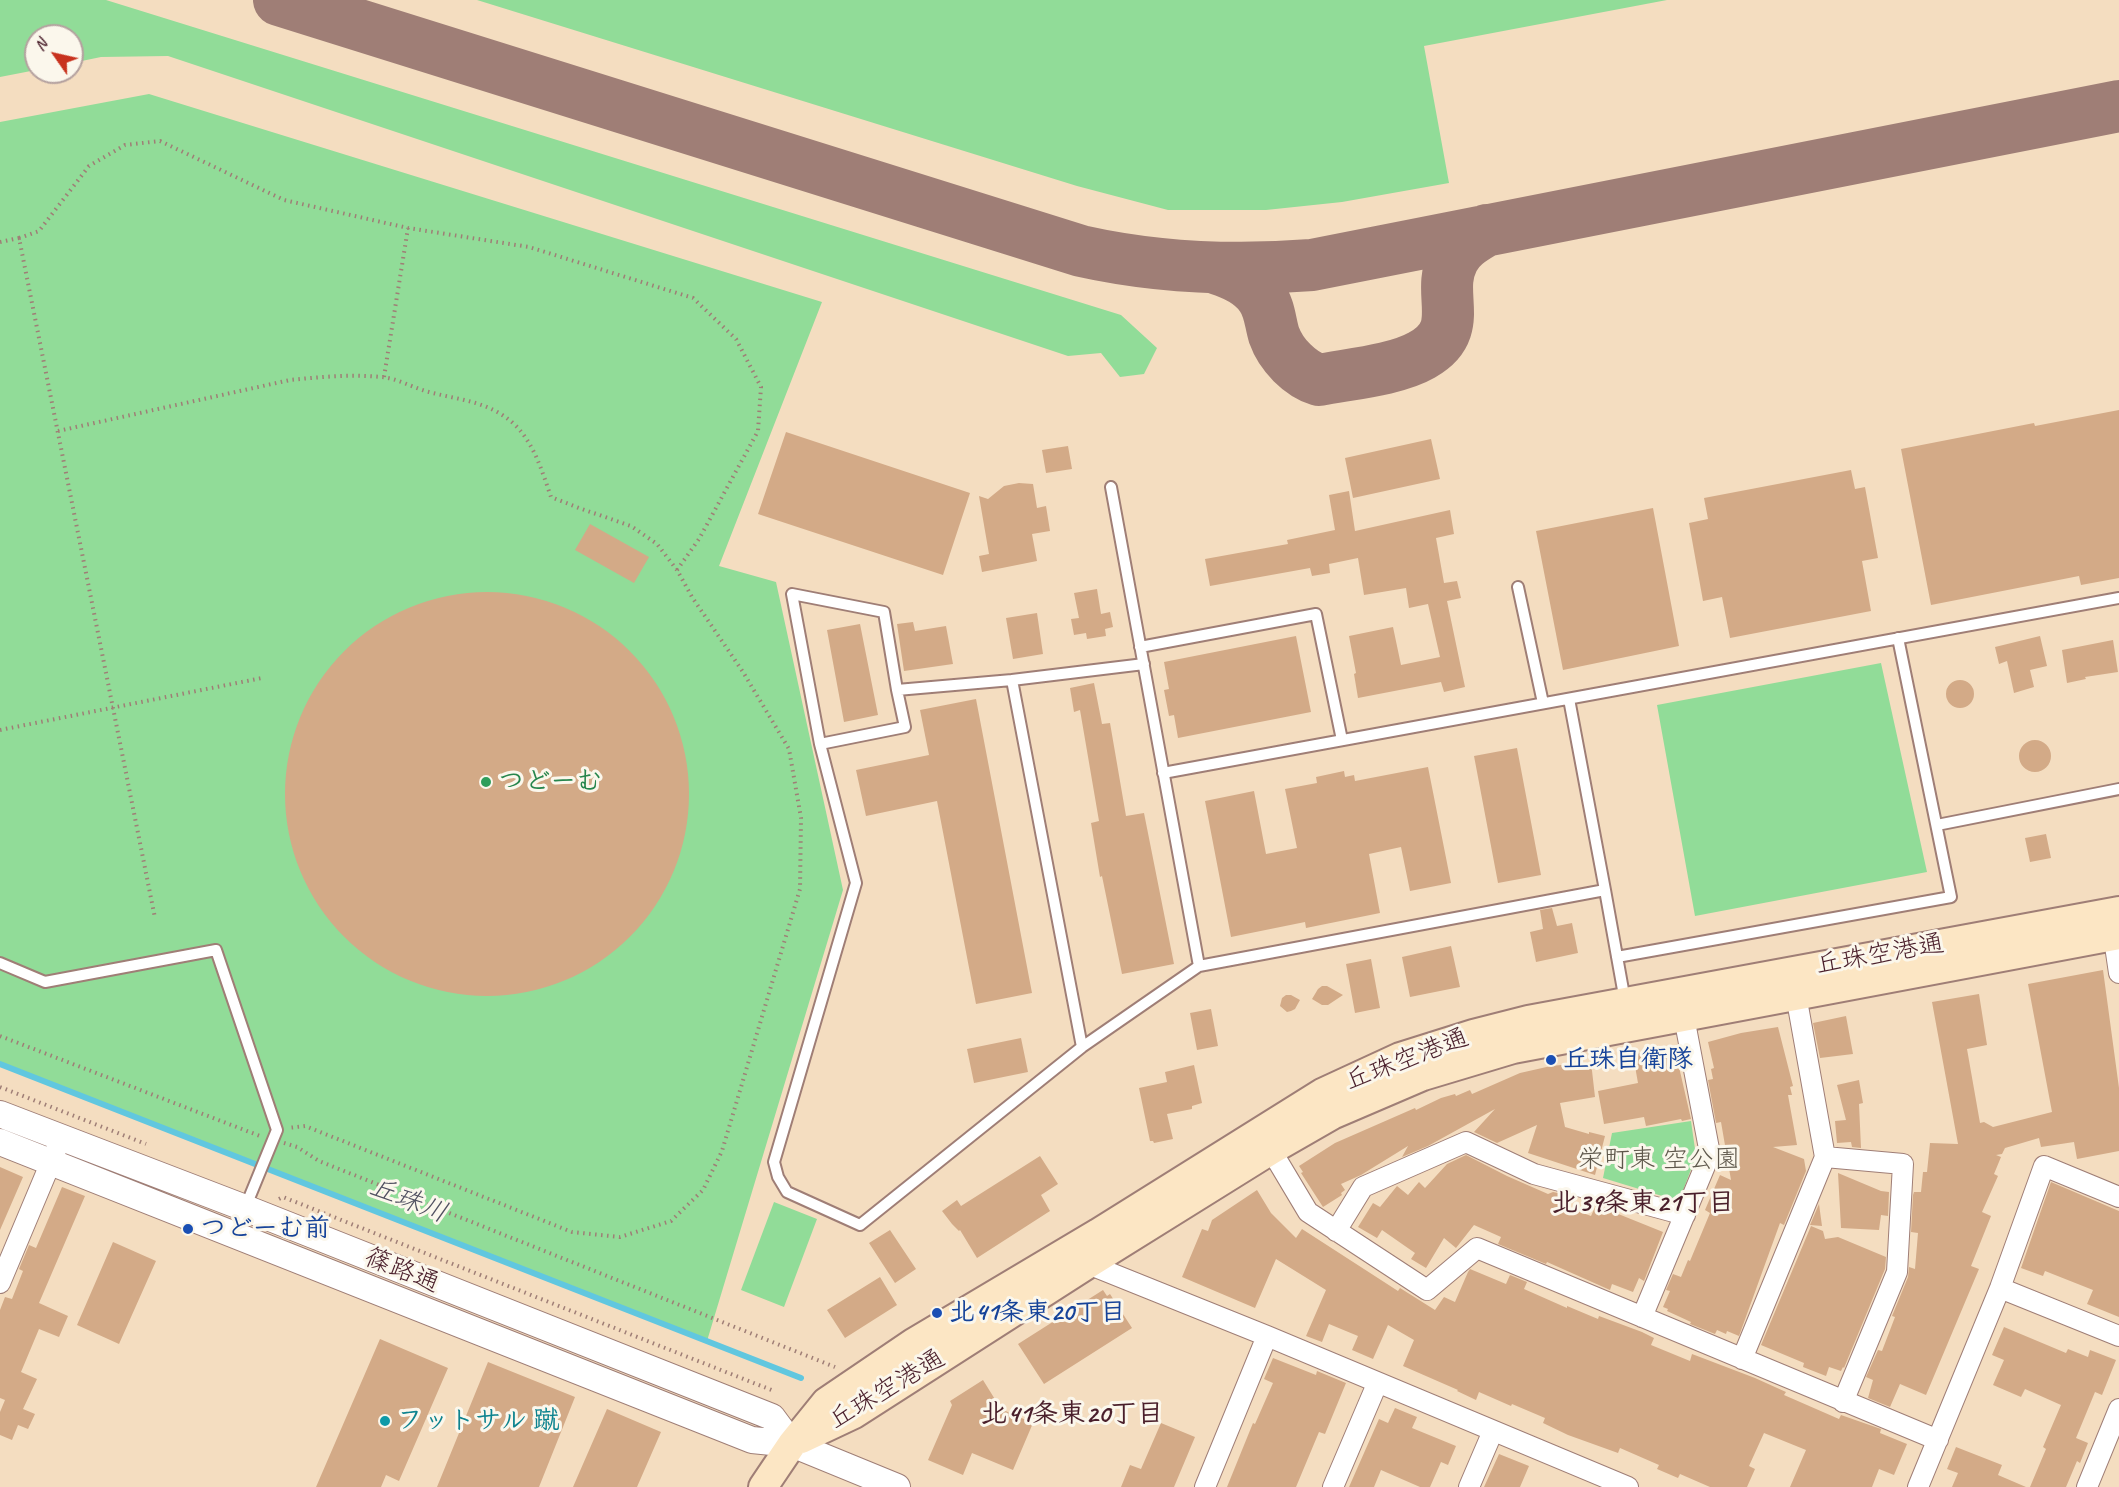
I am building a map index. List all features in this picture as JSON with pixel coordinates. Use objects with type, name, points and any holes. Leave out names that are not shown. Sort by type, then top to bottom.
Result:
[{"type":"main road","name":"丘珠空港通","points":[[1083,1254],[1323,1093],[1400,1057],[1473,1034],[1528,1020],[1628,1015],[1684,1017],[1796,995],[2115,924]]},
{"type":"main road","name":"丘珠空港通","points":[[763,1487],[792,1444],[826,1402],[913,1343],[1083,1254],[1332,1115],[1423,1076],[1628,1015],[2115,924]]},
{"type":"street","points":[[2115,924],[2119,973]]},
{"type":"street","points":[[1742,1359],[1825,1157],[1796,995]]},
{"type":"street","points":[[1642,1317],[1710,1154],[1684,1017]]},
{"type":"street","name":"篠路通","points":[[0,1114],[60,1138],[249,1199],[772,1417],[792,1444]]},
{"type":"street","points":[[0,1283],[60,1138]]},
{"type":"street","name":"篠路通","points":[[0,1142],[752,1440],[792,1444],[897,1487]]},
{"type":"street","points":[[1336,1231],[1363,1187],[1466,1142],[1534,1174],[1684,1215]]},
{"type":"street","points":[[1271,1150],[1308,1212],[1427,1290],[1477,1248],[1938,1440]]},
{"type":"street","points":[[1825,1157],[1903,1164],[1897,1272],[1843,1402]]},
{"type":"street","points":[[1918,1487],[2000,1288],[2043,1166],[2119,1197]]},
{"type":"street","points":[[1083,1254],[1377,1384],[1493,1431],[1616,1485]]},
{"type":"street","points":[[2000,1288],[2119,1336]]},
{"type":"street","points":[[1204,1487],[1268,1336]]},
{"type":"street","points":[[1333,1487],[1377,1384]]},
{"type":"street","points":[[2087,1487],[2119,1409]]},
{"type":"street","points":[[1469,1487],[1493,1431]]},
{"type":"lane","points":[[1111,487],[1199,966]]},
{"type":"lane","points":[[1518,587],[1543,703]]},
{"type":"lane","points":[[820,744],[905,727],[884,612],[792,594],[820,744],[856,883],[774,1162],[778,1177],[787,1192],[860,1225],[1082,1047],[1199,966],[1605,890]]},
{"type":"lane","points":[[1163,773],[2119,598]]},
{"type":"lane","points":[[1140,647],[1316,614],[1342,740]]},
{"type":"lane","points":[[1617,957],[1951,897],[1898,638]]},
{"type":"lane","points":[[897,690],[1012,680],[1144,664]]},
{"type":"lane","points":[[1012,680],[1082,1047]]},
{"type":"lane","points":[[1569,699],[1628,1015]]},
{"type":"lane","points":[[1936,825],[2119,789]]},
{"type":"lane","points":[[0,963],[45,982],[216,950],[277,1130],[234,1234]]},
{"type":"path","points":[[0,242],[39,231],[89,166],[125,145],[160,141],[284,200],[408,228],[529,247],[693,298],[736,339],[761,387],[758,431],[699,539],[677,570]]},
{"type":"path","points":[[384,377],[408,228]]},
{"type":"path","points":[[19,238],[155,918]]},
{"type":"path","points":[[58,431],[290,380],[322,376],[384,377],[429,392],[479,403],[503,415],[514,425],[536,454],[551,497],[631,526],[657,544],[677,570],[692,597],[743,672],[789,749],[801,818],[800,889],[722,1151],[704,1190],[671,1221],[620,1238],[572,1232],[305,1126]]},
{"type":"path","points":[[0,730],[262,678]]},
{"type":"path","points":[[0,1036],[254,1134]]},
{"type":"path","points":[[297,1148],[319,1161],[836,1368]]},
{"type":"path","points":[[276,1200],[283,1197],[774,1391]]},
{"type":"green space","points":[[0,0],[106,0],[1121,315],[1157,348],[1144,374],[1120,377],[1101,353],[1068,356],[168,56],[101,57],[84,61],[84,24],[24,24],[24,72],[0,77]]},
{"type":"green space","points":[[477,0],[1667,0],[1424,46],[1449,183],[1342,202],[1266,210],[1168,210],[1077,186]]},
{"type":"green space","points":[[149,94],[822,302],[719,566],[776,582],[843,890],[707,1341],[0,1064],[0,122]]},
{"type":"green space","points":[[1881,663],[1927,872],[1695,916],[1657,705]]},
{"type":"green space","name":"栄町東 空公園","points":[[1691,1121],[1696,1156],[1681,1196],[1672,1199],[1603,1178],[1612,1133]]},
{"type":"green space","points":[[774,1202],[817,1219],[784,1307],[741,1290]]},
{"type":"building","points":[[2119,410],[2119,578],[2081,585],[2079,576],[1931,605],[1901,449],[2034,423],[2035,426]]},
{"type":"building","points":[[786,432],[970,493],[943,575],[758,514]]},
{"type":"building","points":[[1431,439],[1440,479],[1353,498],[1345,458]]},
{"type":"building","points":[[1068,446],[1072,469],[1046,473],[1042,450]]},
{"type":"building","points":[[1851,470],[1855,489],[1865,487],[1878,558],[1862,561],[1871,611],[1730,638],[1722,597],[1703,601],[1689,523],[1708,519],[1704,498]]},
{"type":"building","points":[[1019,483],[1033,484],[1037,508],[1046,506],[1050,531],[1032,534],[1037,561],[982,572],[979,556],[989,554],[979,496],[988,499],[1004,486]]},
{"type":"building","points":[[1349,491],[1355,531],[1450,510],[1454,534],[1436,538],[1444,583],[1457,581],[1461,598],[1447,601],[1465,687],[1444,692],[1441,682],[1358,698],[1349,636],[1393,627],[1401,665],[1440,657],[1428,604],[1409,608],[1406,588],[1364,595],[1358,558],[1329,564],[1330,573],[1312,576],[1310,568],[1210,586],[1205,559],[1288,544],[1287,540],[1335,530],[1329,495]]},
{"type":"building","points":[[1653,508],[1679,646],[1563,670],[1536,531]]},
{"type":"building","points":[[590,524],[649,557],[634,583],[575,550]]},
{"type":"building","points":[[1097,589],[1101,614],[1110,612],[1113,627],[1105,629],[1106,636],[1087,639],[1086,633],[1074,635],[1071,619],[1079,618],[1074,593]]},
{"type":"building","name":"つどーむ","points":[[487,592],[526,596],[564,607],[599,626],[630,651],[655,682],[674,717],[685,755],[689,794],[685,833],[674,871],[655,906],[630,937],[599,962],[564,981],[526,992],[487,996],[448,992],[410,981],[375,962],[344,937],[319,906],[300,871],[289,833],[285,794],[289,755],[300,717],[319,682],[344,651],[375,626],[410,607],[448,596]]},
{"type":"building","points":[[1037,613],[1043,654],[1013,659],[1006,618]]},
{"type":"building","points":[[913,622],[915,631],[946,626],[953,664],[904,671],[897,624]]},
{"type":"building","points":[[860,624],[878,715],[844,722],[827,630]]},
{"type":"building","points":[[1296,636],[1311,712],[1178,738],[1174,715],[1169,716],[1164,690],[1169,689],[1164,662]]},
{"type":"building","points":[[2040,636],[2047,666],[2030,670],[2034,687],[2014,693],[2007,661],[1999,664],[1995,647]]},
{"type":"building","points":[[2113,640],[2118,672],[2085,677],[2086,679],[2067,683],[2062,650]]},
{"type":"building","points":[[1960,680],[1970,684],[1974,694],[1970,704],[1960,708],[1950,704],[1946,694],[1950,684]]},
{"type":"building","points":[[1094,683],[1102,724],[1110,723],[1126,816],[1144,813],[1174,964],[1122,974],[1102,876],[1100,877],[1091,823],[1099,821],[1080,710],[1074,712],[1070,688]]},
{"type":"building","points":[[976,699],[1032,993],[976,1004],[937,801],[866,816],[856,770],[929,755],[920,710]]},
{"type":"building","points":[[2035,740],[2047,744],[2051,756],[2047,768],[2035,772],[2023,768],[2019,756],[2023,744]]},
{"type":"building","points":[[1517,748],[1541,875],[1498,883],[1474,756]]},
{"type":"building","points":[[1428,767],[1451,883],[1410,891],[1401,847],[1369,854],[1380,913],[1306,928],[1305,922],[1231,937],[1205,801],[1254,791],[1266,854],[1297,848],[1285,789],[1317,783],[1316,777],[1344,771],[1345,777],[1354,775],[1355,781]]},
{"type":"building","points":[[2046,834],[2051,858],[2030,862],[2025,838]]},
{"type":"building","points":[[1552,908],[1557,926],[1572,923],[1578,953],[1536,962],[1530,932],[1543,929],[1540,910]]},
{"type":"building","points":[[1451,946],[1460,987],[1410,997],[1402,957]]},
{"type":"building","points":[[1371,959],[1380,1008],[1355,1013],[1346,964]]},
{"type":"building","points":[[2103,970],[2119,1088],[2119,1151],[2077,1159],[2074,1142],[2041,1147],[2039,1138],[2005,1148],[2002,1154],[1996,1155],[2001,1157],[1994,1174],[1998,1176],[1982,1212],[1991,1216],[1971,1266],[1979,1269],[1926,1395],[1900,1384],[1890,1407],[1868,1398],[1873,1380],[1866,1377],[1878,1350],[1882,1351],[1895,1317],[1892,1316],[1908,1277],[1909,1267],[1915,1269],[1918,1233],[1911,1232],[1913,1195],[1914,1192],[1921,1192],[1923,1172],[1927,1172],[1930,1143],[1958,1144],[1932,1002],[1979,994],[1987,1045],[1967,1049],[1980,1123],[1984,1122],[1993,1127],[2052,1112],[2028,984]]},
{"type":"building","points":[[1322,986],[1327,986],[1343,995],[1328,1005],[1322,1005],[1312,999]]},
{"type":"building","points":[[1286,995],[1300,1000],[1295,1009],[1287,1012],[1280,1006],[1282,998]]},
{"type":"building","points":[[1211,1009],[1218,1046],[1197,1050],[1190,1013]]},
{"type":"building","points":[[1846,1016],[1853,1054],[1820,1058],[1813,1023]]},
{"type":"building","points":[[1778,1027],[1793,1086],[1790,1087],[1792,1095],[1788,1095],[1797,1145],[1773,1147],[1804,1159],[1806,1171],[1784,1225],[1780,1223],[1739,1336],[1717,1330],[1715,1334],[1690,1324],[1691,1322],[1663,1307],[1670,1291],[1666,1290],[1673,1274],[1681,1277],[1688,1260],[1690,1261],[1710,1213],[1705,1210],[1720,1175],[1731,1180],[1721,1122],[1716,1123],[1708,1080],[1713,1079],[1711,1069],[1714,1068],[1708,1042],[1741,1033]]},
{"type":"building","points":[[1021,1038],[1028,1072],[974,1083],[967,1049]]},
{"type":"building","points":[[1660,1048],[1662,1057],[1676,1054],[1691,1119],[1646,1126],[1644,1117],[1604,1124],[1598,1091],[1638,1083],[1633,1055]]},
{"type":"building","points":[[1591,1062],[1595,1097],[1560,1103],[1565,1127],[1605,1136],[1595,1175],[1528,1153],[1537,1125],[1497,1143],[1474,1132],[1495,1109],[1428,1146],[1402,1157],[1408,1146],[1361,1175],[1341,1184],[1345,1190],[1341,1193],[1342,1195],[1323,1207],[1301,1173],[1303,1172],[1299,1166],[1335,1143],[1441,1098],[1455,1094],[1456,1096],[1470,1090],[1472,1094],[1520,1073],[1551,1066]]},
{"type":"building","points":[[1194,1065],[1202,1103],[1192,1106],[1192,1109],[1167,1114],[1173,1139],[1154,1143],[1150,1141],[1139,1088],[1167,1082],[1165,1072]]},
{"type":"building","points":[[1859,1080],[1863,1103],[1859,1104],[1861,1148],[1852,1147],[1851,1142],[1837,1143],[1835,1121],[1846,1120],[1837,1085]]},
{"type":"building","points":[[1466,1155],[1548,1194],[1553,1192],[1563,1194],[1559,1204],[1591,1216],[1596,1205],[1663,1232],[1644,1281],[1639,1278],[1633,1292],[1612,1284],[1610,1290],[1547,1262],[1546,1264],[1498,1244],[1501,1237],[1474,1225],[1456,1248],[1444,1238],[1426,1268],[1411,1259],[1415,1253],[1382,1230],[1377,1238],[1358,1227],[1373,1203],[1380,1207],[1397,1186],[1408,1195],[1419,1182],[1425,1188],[1447,1164]]},
{"type":"building","points":[[1040,1156],[1058,1184],[1041,1195],[1050,1211],[977,1258],[960,1230],[942,1211],[957,1200],[961,1206]]},
{"type":"building","points":[[0,1167],[23,1177],[0,1230]]},
{"type":"building","points":[[1838,1173],[1881,1191],[1889,1192],[1888,1216],[1881,1215],[1879,1230],[1841,1228]]},
{"type":"building","points":[[2051,1182],[2119,1211],[2119,1317],[2087,1304],[2093,1290],[2045,1271],[2043,1276],[2021,1268]]},
{"type":"building","points":[[62,1187],[85,1196],[39,1303],[68,1316],[59,1337],[39,1329],[21,1372],[37,1379],[23,1409],[35,1414],[28,1429],[18,1425],[12,1440],[0,1435],[0,1412],[5,1400],[0,1398],[0,1310],[5,1297],[12,1299],[23,1271],[19,1269],[29,1245],[36,1248]]},
{"type":"building","points":[[1257,1190],[1271,1213],[1296,1238],[1302,1229],[1398,1291],[1400,1288],[1435,1310],[1444,1297],[1455,1302],[1470,1269],[1506,1284],[1510,1275],[1527,1282],[1524,1289],[1567,1308],[1567,1306],[1598,1319],[1599,1316],[1642,1332],[1654,1338],[1651,1345],[1690,1361],[1692,1354],[1755,1378],[1786,1392],[1784,1395],[1839,1419],[1841,1415],[1881,1429],[1880,1433],[1907,1444],[1894,1475],[1879,1469],[1872,1487],[1790,1487],[1806,1450],[1764,1433],[1749,1466],[1755,1469],[1747,1487],[1710,1487],[1680,1474],[1678,1478],[1657,1469],[1659,1465],[1620,1448],[1618,1453],[1568,1435],[1543,1423],[1545,1418],[1512,1404],[1511,1406],[1479,1392],[1476,1400],[1403,1366],[1414,1340],[1388,1325],[1373,1359],[1352,1350],[1358,1336],[1329,1324],[1322,1342],[1306,1336],[1326,1290],[1276,1259],[1255,1308],[1182,1277],[1202,1229],[1208,1231],[1212,1220]]},
{"type":"building","points":[[1819,1204],[1822,1226],[1810,1225]]},
{"type":"building","points":[[1811,1226],[1823,1231],[1825,1239],[1838,1237],[1886,1257],[1885,1269],[1844,1368],[1841,1371],[1829,1367],[1826,1376],[1803,1367],[1804,1363],[1761,1345]]},
{"type":"building","points":[[890,1230],[916,1269],[895,1283],[869,1243]]},
{"type":"building","points":[[113,1242],[156,1261],[119,1344],[77,1325]]},
{"type":"building","points":[[880,1277],[897,1305],[845,1338],[827,1310]]},
{"type":"building","points":[[1103,1290],[1107,1296],[1110,1294],[1132,1328],[1044,1384],[1018,1344]]},
{"type":"building","points":[[2004,1327],[2066,1353],[2068,1349],[2088,1357],[2090,1350],[2116,1360],[2102,1395],[2095,1392],[2076,1438],[2088,1443],[2066,1487],[2030,1487],[2046,1449],[2043,1447],[2061,1405],[2025,1389],[2021,1397],[1993,1385],[2004,1360],[1992,1355]]},
{"type":"building","name":"フットサル 蹴","points":[[380,1339],[448,1368],[399,1481],[386,1475],[381,1487],[316,1487]]},
{"type":"building","points":[[1273,1358],[1316,1375],[1317,1371],[1346,1383],[1325,1434],[1319,1432],[1296,1487],[1227,1487],[1253,1423],[1255,1424],[1273,1383],[1264,1379]]},
{"type":"building","points":[[488,1362],[575,1397],[539,1487],[437,1487]]},
{"type":"building","points":[[983,1380],[1001,1409],[1033,1423],[1013,1470],[972,1453],[963,1475],[928,1460],[952,1405],[950,1401]]},
{"type":"building","points":[[1395,1408],[1417,1417],[1412,1428],[1456,1446],[1448,1465],[1441,1462],[1430,1487],[1420,1487],[1381,1470],[1374,1487],[1349,1487],[1379,1419],[1388,1423]]},
{"type":"building","points":[[607,1409],[661,1432],[637,1487],[573,1487]]},
{"type":"building","points":[[1161,1423],[1195,1437],[1174,1487],[1121,1487],[1130,1465],[1141,1469]]},
{"type":"building","points":[[1956,1447],[2002,1465],[1998,1475],[2026,1487],[1952,1487],[1958,1473],[1947,1469]]},
{"type":"building","points":[[1499,1454],[1529,1466],[1520,1487],[1484,1487]]},
{"type":"waterway","name":"丘珠川","points":[[0,1064],[801,1378]]},
{"type":"taxiway","points":[[279,0],[1081,251],[1138,261],[1196,267],[1254,268],[1312,265],[2119,106]]},
{"type":"taxiway","points":[[1218,269],[1241,279],[1257,291],[1266,305],[1274,335],[1281,350],[1298,368],[1319,380],[1399,364],[1422,355],[1436,345],[1444,334],[1447,323],[1448,273],[1453,260],[1463,246],[1487,230]]},
{"type":"place","name":"つどーむ","points":[[486,782]]},
{"type":"place","name":"丘珠自衛隊","points":[[1551,1060]]},
{"type":"place","name":"つどーむ前","points":[[188,1229]]},
{"type":"place","name":"北41条東20丁目","points":[[937,1313]]},
{"type":"place","name":"フットサル 蹴","points":[[385,1421]]},
{"type":"district","name":"北39条東21丁目","points":[[1643,1204]]},
{"type":"district","name":"北41条東20丁目","points":[[1072,1415]]}]
